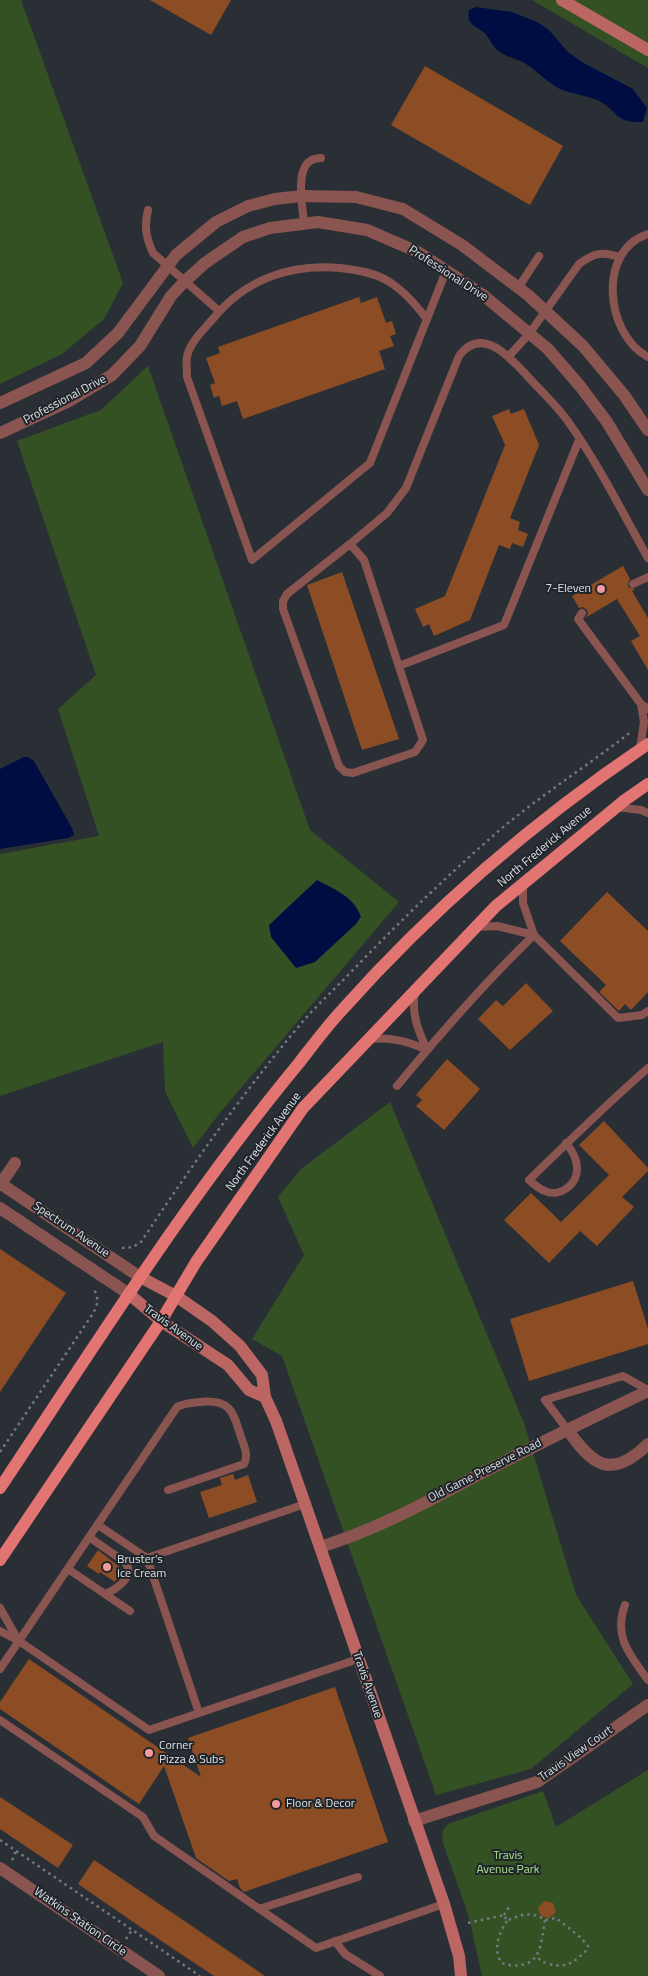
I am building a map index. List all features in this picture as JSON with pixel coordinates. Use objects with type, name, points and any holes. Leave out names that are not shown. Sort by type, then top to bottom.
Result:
[{"type":"main road","name":"North Frederick Avenue","points":[[0,1488],[182,1215],[259,1112],[342,1009],[437,912],[591,783],[644,747]]},
{"type":"main road","name":"North Frederick Avenue","points":[[0,1560],[161,1321],[196,1262],[303,1108],[496,906],[616,807],[648,784]]},
{"type":"street","points":[[562,0],[648,50]]},
{"type":"street","name":"Professional Drive","points":[[0,403],[86,363],[118,333],[176,255],[216,222],[248,206],[275,199],[302,196],[356,197],[403,209],[462,245],[518,288],[583,346],[624,395],[648,430]]},
{"type":"street","name":"Professional Drive","points":[[0,433],[69,401],[112,375],[140,346],[171,296],[205,262],[243,237],[270,228],[318,222],[367,230],[418,252],[483,295],[548,350],[580,386],[607,422],[648,490]]},
{"type":"street","name":"Spectrum Avenue","points":[[15,1162],[1,1184],[140,1277]]},
{"type":"street","name":"Spectrum Avenue","points":[[0,1208],[129,1294]]},
{"type":"street","name":"Travis Avenue","points":[[140,1277],[176,1296],[212,1321],[240,1346],[262,1375],[265,1397],[276,1421],[444,1904],[459,1956],[461,1976]]},
{"type":"street","name":"Travis Avenue","points":[[129,1294],[161,1321],[228,1365],[249,1390],[265,1397]]},
{"type":"street","name":"Old Game Preserve Road","points":[[320,1547],[350,1538],[397,1517],[567,1429],[648,1390]]},
{"type":"street","points":[[567,1429],[581,1449],[591,1458],[607,1464],[619,1465],[630,1460],[648,1444]]},
{"type":"street","name":"Travis View Court","points":[[414,1821],[537,1782],[648,1705]]},
{"type":"street","name":"Watkins Station Circle","points":[[0,1868],[159,1976]]},
{"type":"lane","points":[[304,224],[300,180],[304,167],[310,160],[321,158]]},
{"type":"lane","points":[[148,210],[145,222],[147,240],[152,253],[219,311]]},
{"type":"lane","points":[[648,234],[629,244],[619,258],[614,279],[614,314],[619,326],[641,353],[648,357]]},
{"type":"lane","points":[[509,356],[529,334],[579,264],[590,256],[606,253],[619,258]]},
{"type":"lane","points":[[518,288],[539,256]]},
{"type":"lane","points":[[426,318],[412,300],[390,282],[358,270],[303,267],[278,273],[235,295],[195,340],[187,356],[187,376],[252,560],[370,463],[446,271]]},
{"type":"lane","points":[[350,544],[364,560],[423,740],[415,752],[353,773],[345,772],[338,766],[283,609],[283,601],[287,594],[388,512],[406,488],[459,356],[464,348],[480,343],[492,345],[509,356],[566,419],[648,558]]},
{"type":"lane","points":[[398,666],[504,625],[579,440]]},
{"type":"lane","points":[[633,584],[648,577]]},
{"type":"lane","points":[[582,613],[578,619],[644,707],[644,747]]},
{"type":"lane","points":[[616,807],[648,813]]},
{"type":"lane","points":[[523,884],[523,903],[534,935],[618,1018],[642,1015],[648,1011]]},
{"type":"lane","points":[[476,927],[497,926],[534,935]]},
{"type":"lane","points":[[396,1086],[503,965],[534,935]]},
{"type":"lane","points":[[415,991],[413,1014],[416,1027],[427,1050]]},
{"type":"lane","points":[[370,1039],[387,1038],[408,1041],[427,1050]]},
{"type":"lane","points":[[566,1143],[573,1151],[578,1168],[576,1176],[567,1189],[554,1193],[546,1192],[529,1180],[566,1143],[648,1068]]},
{"type":"lane","points":[[567,1429],[545,1400],[624,1376],[648,1390]]},
{"type":"lane","points":[[0,1669],[169,1418],[180,1405],[213,1402],[229,1407],[234,1415],[247,1454],[246,1460],[241,1466],[168,1490]]},
{"type":"lane","points":[[147,1558],[305,1504]]},
{"type":"lane","points":[[98,1525],[147,1558],[199,1713]]},
{"type":"lane","points":[[89,1537],[125,1562],[128,1567],[128,1574],[119,1587],[105,1594]]},
{"type":"lane","points":[[68,1569],[130,1612]]},
{"type":"lane","points":[[625,1605],[622,1612],[622,1640],[626,1650],[648,1680]]},
{"type":"lane","points":[[0,1608],[8,1626],[19,1641]]},
{"type":"lane","points":[[0,1631],[19,1641],[149,1730],[358,1659]]},
{"type":"lane","points":[[0,1720],[143,1817],[154,1836],[316,1948],[444,1904]]},
{"type":"lane","points":[[259,1909],[358,1877]]},
{"type":"lane","points":[[335,1942],[345,1954],[380,1976]]},
{"type":"path","points":[[0,1840],[200,1976]]},
{"type":"path","points":[[504,1916],[508,1908],[513,1907]]},
{"type":"path","points":[[533,1914],[545,1921],[537,1955],[529,1962],[518,1966],[502,1963],[498,1956],[498,1943],[500,1931],[507,1921],[519,1915],[533,1914]]},
{"type":"path","points":[[504,1916],[507,1921]]},
{"type":"path","points":[[468,1923],[504,1916]]},
{"type":"path","points":[[537,1955],[542,1961],[556,1966],[566,1966],[575,1961],[588,1947],[580,1937],[559,1919],[553,1918],[545,1921]]},
{"type":"green space","points":[[0,0],[21,0],[123,283],[104,319],[62,354],[0,384]]},
{"type":"green space","points":[[532,0],[648,0],[648,68]]},
{"type":"green space","points":[[148,366],[310,830],[399,902],[219,1114],[193,1148],[165,1091],[163,1042],[0,1096],[0,854],[99,836],[58,709],[96,675],[17,441],[101,410]]},
{"type":"green space","points":[[390,1102],[524,1423],[576,1595],[633,1684],[531,1769],[436,1795],[282,1356],[252,1339],[304,1255],[278,1197],[301,1169]]},
{"type":"green space","name":"Travis Avenue Park","points":[[648,1770],[648,1976],[482,1976],[469,1917],[442,1840],[443,1830],[448,1824],[543,1791],[556,1827]]},
{"type":"shaded area","points":[[476,7],[512,12],[537,22],[548,29],[568,52],[582,62],[633,89],[647,108],[643,122],[626,121],[597,100],[560,89],[526,64],[499,51],[485,34],[470,21],[468,16],[469,10]]},
{"type":"shaded area","points":[[24,757],[34,761],[72,828],[74,835],[68,838],[0,849],[0,769]]},
{"type":"shaded area","points":[[317,880],[349,899],[361,917],[356,924],[315,962],[296,968],[271,937],[269,925]]},
{"type":"building","points":[[150,0],[231,0],[211,35]]},
{"type":"building","points":[[425,66],[563,146],[530,205],[391,125]]},
{"type":"building","points":[[359,297],[361,303],[377,297],[386,323],[392,321],[396,334],[390,336],[394,346],[379,351],[385,369],[243,419],[237,401],[222,406],[219,396],[214,398],[210,385],[215,383],[206,358],[220,353],[218,347]]},
{"type":"building","points":[[509,409],[511,414],[524,409],[539,445],[510,518],[520,522],[518,530],[528,534],[523,547],[512,543],[510,549],[499,545],[470,620],[434,636],[429,624],[423,627],[415,609],[445,596],[505,445],[492,416]]},
{"type":"building","points":[[623,566],[630,579],[628,587],[635,589],[632,591],[648,618],[648,670],[631,641],[640,636],[617,599],[585,618],[588,614],[587,610],[583,607],[579,608],[572,596]]},
{"type":"building","points":[[342,572],[399,739],[362,750],[307,585]]},
{"type":"building","points":[[607,892],[648,931],[648,992],[631,1010],[625,1004],[619,1011],[599,992],[606,985],[560,941]]},
{"type":"building","points":[[526,983],[553,1011],[510,1050],[478,1019],[496,1000],[503,1006]]},
{"type":"building","points":[[447,1059],[480,1089],[444,1130],[416,1106],[422,1100],[416,1095]]},
{"type":"building","points":[[604,1121],[648,1168],[648,1171],[622,1197],[634,1207],[597,1246],[580,1231],[549,1263],[504,1220],[531,1193],[561,1222],[609,1175],[579,1145]]},
{"type":"building","points":[[0,1249],[66,1293],[0,1392]]},
{"type":"building","points":[[633,1281],[648,1329],[648,1344],[529,1381],[510,1319]]},
{"type":"building","points":[[233,1474],[235,1480],[248,1475],[257,1502],[209,1518],[200,1492],[222,1485],[220,1478]]},
{"type":"building","name":"Bruster's Ice Cream","points":[[98,1550],[122,1569],[115,1582],[87,1566]]},
{"type":"building","name":"Floor & Decor","points":[[29,1659],[201,1777],[188,1738],[335,1687],[388,1842],[244,1892],[240,1888],[237,1879],[229,1881],[196,1858],[164,1766],[139,1804],[0,1709],[0,1702]]},
{"type":"building","points":[[0,1797],[73,1845],[58,1868],[0,1829]]},
{"type":"building","points":[[94,1860],[265,1976],[214,1976],[139,1926],[78,1884]]},
{"type":"building","points":[[544,1901],[553,1903],[556,1912],[549,1918],[541,1916],[538,1908]]},
{"type":"place","name":"7-Eleven","points":[[601,589]]},
{"type":"place","name":"Bruster's Ice Cream","points":[[107,1567]]},
{"type":"place","name":"Corner Pizza & Subs","points":[[149,1753]]},
{"type":"place","name":"Floor & Decor","points":[[276,1804]]}]
